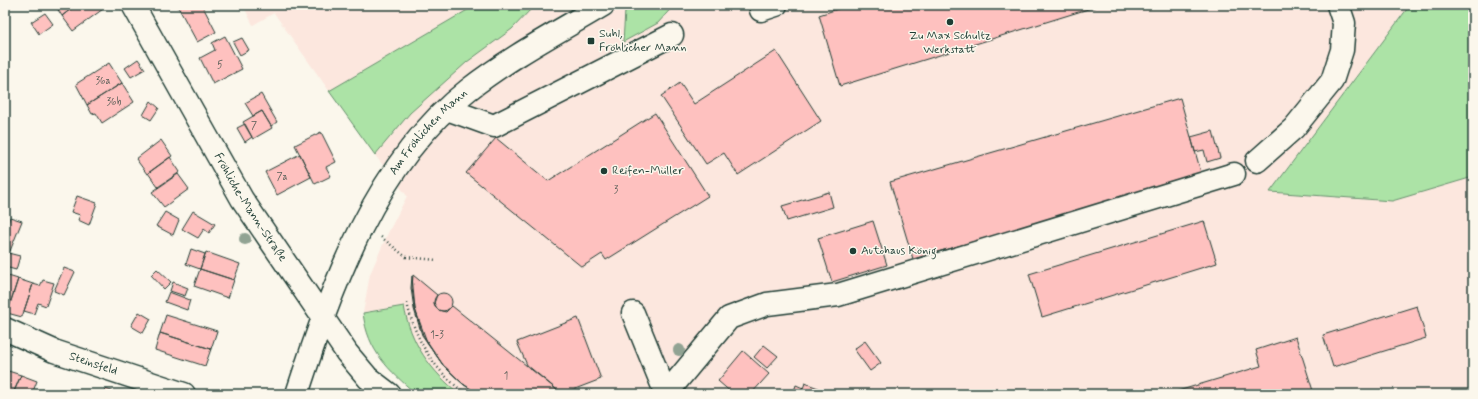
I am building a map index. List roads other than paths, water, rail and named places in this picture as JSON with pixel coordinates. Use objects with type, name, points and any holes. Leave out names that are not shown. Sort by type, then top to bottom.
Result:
[{"type":"street","name":"Fröhliche-Mann-Straße","points":[[133,5],[242,199],[323,320],[361,371],[389,394]]},
{"type":"street","name":"Am Fröhlichen Mann","points":[[298,394],[323,320],[363,224],[390,178],[417,139],[467,91],[510,60],[604,5]]},
{"type":"street","points":[[1257,161],[1294,128],[1332,81],[1342,50],[1344,23],[1338,5]]},
{"type":"street","points":[[447,109],[494,126],[672,35]]},
{"type":"street","points":[[633,313],[666,394],[728,318],[767,304],[838,295],[1234,174]]},
{"type":"street","name":"Steinsfeld","points":[[5,330],[54,351],[184,394]]},
{"type":"place","name":"Zu Max Schultz Werkstatt","points":[[950,22]]},
{"type":"place","name":"Suhl, Fröhlicher Mann","points":[[591,41]]},
{"type":"place","name":"Reifen-Müller","points":[[604,171]]},
{"type":"place","name":"Autohaus König","points":[[853,251]]}]
